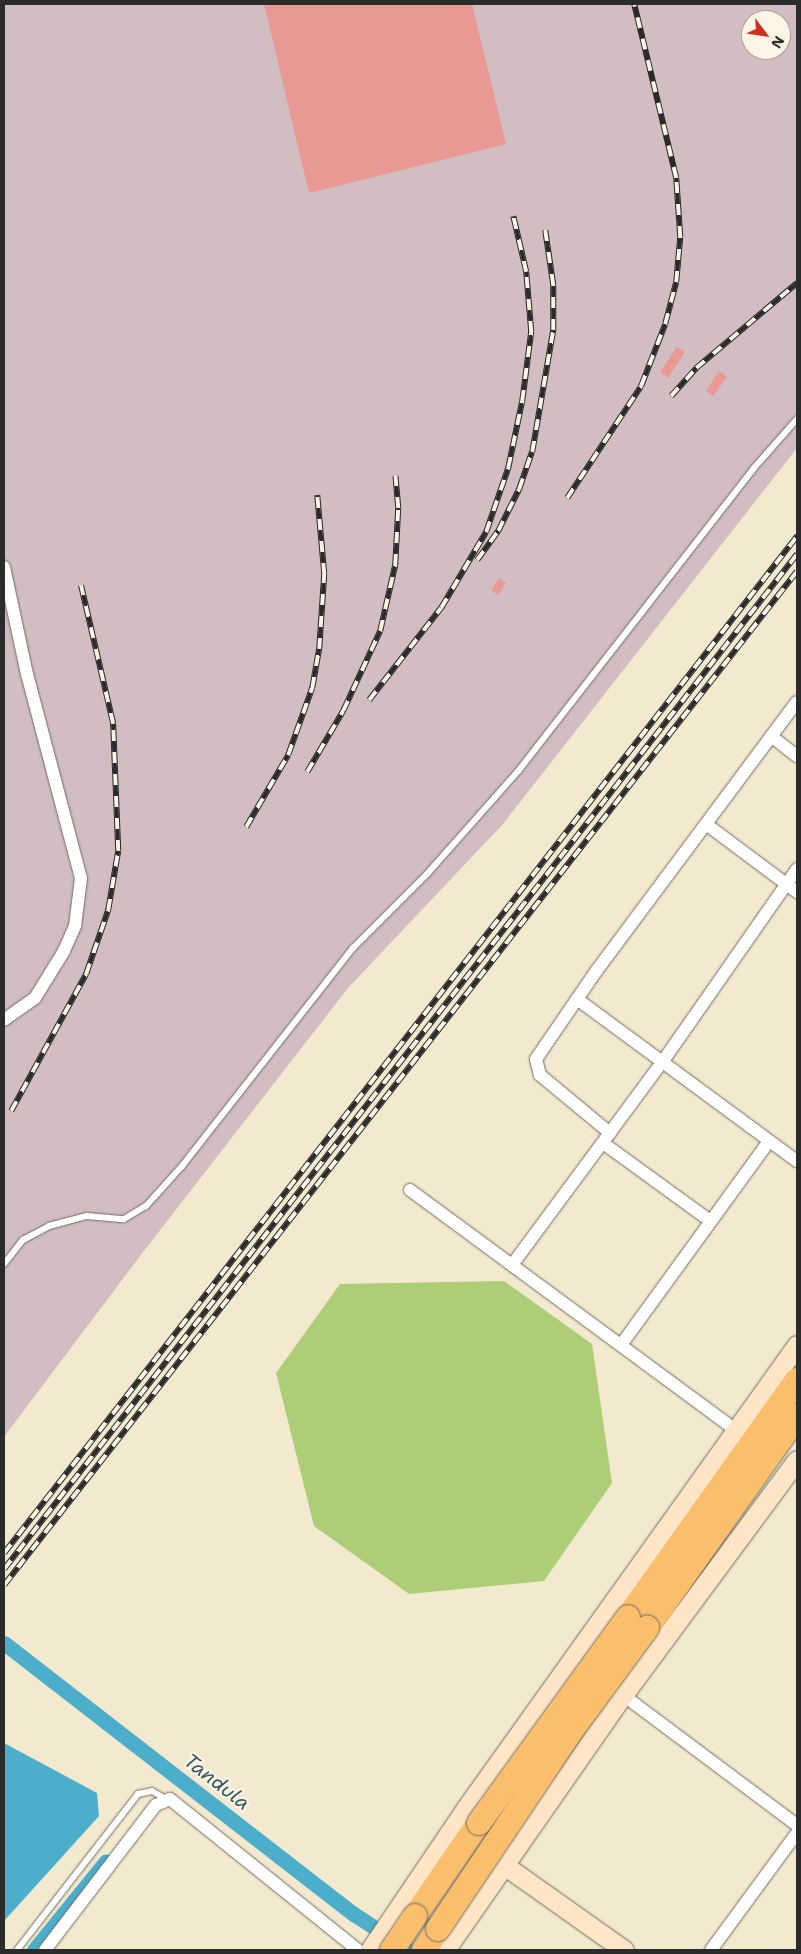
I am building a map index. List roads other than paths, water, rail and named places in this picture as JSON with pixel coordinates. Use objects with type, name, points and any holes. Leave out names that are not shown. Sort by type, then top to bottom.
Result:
[{"type":"highway","points":[[392,1950],[459,1851],[797,1380]]},
{"type":"highway","points":[[424,1950],[569,1734],[797,1416]]},
{"type":"street","points":[[4,567],[27,674],[81,878],[75,926],[64,951],[35,998],[4,1020]]},
{"type":"street","points":[[709,1220],[607,1138],[547,1082],[535,1065],[540,1051],[577,999],[797,702]]},
{"type":"street","points":[[771,736],[797,756]]},
{"type":"street","points":[[706,824],[797,892]]},
{"type":"street","points":[[512,1265],[607,1138],[797,870]]},
{"type":"street","points":[[577,999],[660,1064],[797,1161]]},
{"type":"street","points":[[621,1345],[709,1220],[769,1141]]},
{"type":"street","points":[[410,1190],[737,1430]]},
{"type":"street","points":[[370,1950],[402,1900],[797,1345]]},
{"type":"street","points":[[448,1945],[623,1695],[795,1466]]},
{"type":"street","points":[[623,1695],[797,1825]]},
{"type":"street","points":[[521,1732],[572,1768]]},
{"type":"street","points":[[45,1950],[156,1805],[166,1799],[177,1802],[218,1840],[358,1950]]},
{"type":"street","points":[[711,1950],[797,1833]]},
{"type":"street","points":[[504,1865],[624,1950]]},
{"type":"street","points":[[385,1927],[419,1950]]},
{"type":"lane","points":[[4,1264],[23,1240],[49,1226],[87,1216],[124,1219],[146,1206],[182,1166],[353,948],[427,874],[519,770],[754,468],[797,419]]},
{"type":"lane","points":[[17,1950],[138,1794],[152,1791],[166,1799]]},
{"type":"water","points":[[4,1743],[97,1793],[99,1816],[4,1921]]},
{"type":"waterway","name":"Tandula","points":[[4,1643],[354,1914],[408,1950]]},
{"type":"waterway","points":[[34,1950],[106,1861]]},
{"type":"railway","points":[[567,498],[641,386],[665,324],[676,282],[680,237],[676,178],[634,4]]},
{"type":"railway","points":[[369,700],[441,608],[486,532],[508,468],[522,401],[531,332],[526,272],[513,216]]},
{"type":"railway","points":[[477,560],[498,531],[519,489],[532,452],[553,330],[553,285],[545,231]]},
{"type":"railway","points":[[671,396],[696,368],[797,283]]},
{"type":"railway","points":[[307,772],[343,711],[380,631],[395,565],[398,508],[395,476]]},
{"type":"railway","points":[[246,827],[288,755],[312,688],[319,649],[324,574],[317,495]]},
{"type":"railway","points":[[4,1553],[797,536]]},
{"type":"railway","points":[[4,1569],[797,554]]},
{"type":"railway","points":[[4,1585],[797,571]]},
{"type":"railway","points":[[11,1111],[86,974],[108,910],[118,851],[113,724],[81,586]]}]
